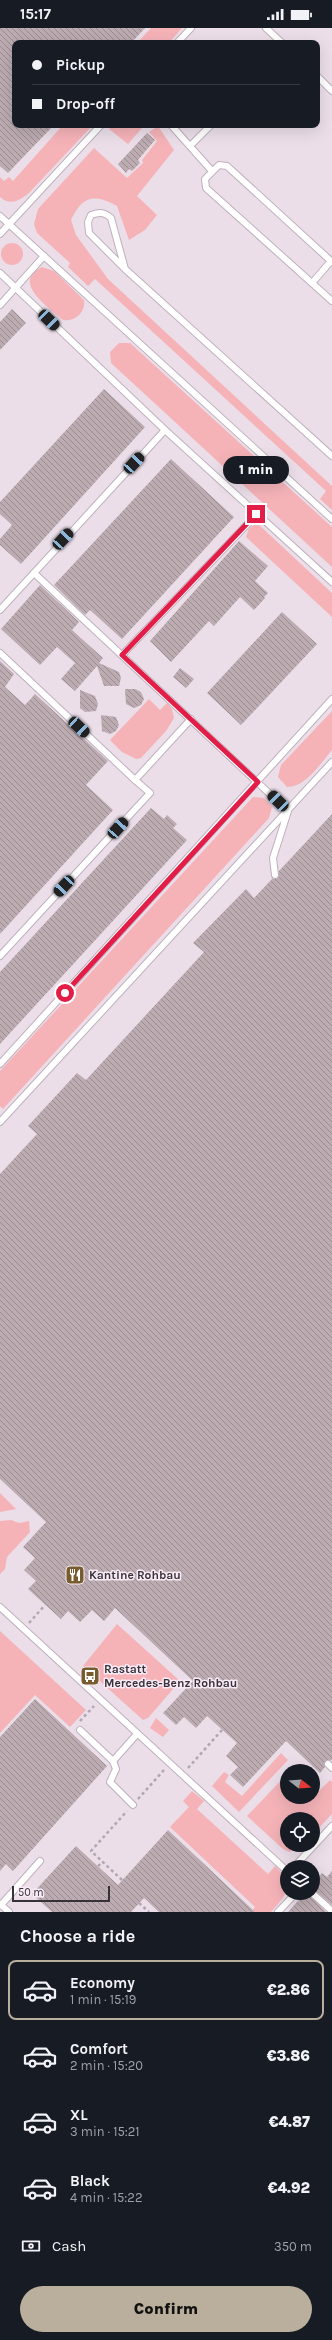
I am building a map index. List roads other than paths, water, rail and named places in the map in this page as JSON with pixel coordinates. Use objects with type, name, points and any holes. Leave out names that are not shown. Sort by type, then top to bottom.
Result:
[{"type":"lane","points":[[180,40],[191,28]]},
{"type":"lane","points":[[266,28],[279,40]]},
{"type":"lane","points":[[320,79],[332,91]]},
{"type":"lane","points":[[0,234],[98,128]]},
{"type":"lane","points":[[174,128],[212,171]]},
{"type":"lane","points":[[190,146],[207,128]]},
{"type":"lane","points":[[312,283],[332,262],[227,166],[220,165],[212,171],[205,179],[206,188],[332,301]]},
{"type":"lane","points":[[125,269],[111,218],[105,213],[91,215],[88,222],[89,233],[125,269],[332,456]]},
{"type":"lane","points":[[0,216],[332,519]]},
{"type":"lane","points":[[0,305],[44,256]]},
{"type":"lane","points":[[0,273],[164,430],[332,582]]},
{"type":"lane","points":[[0,610],[164,430]]},
{"type":"lane","points":[[122,655],[256,514]]},
{"type":"lane","points":[[34,573],[288,811]]},
{"type":"lane","points":[[0,653],[150,793],[0,956]]},
{"type":"lane","points":[[0,1064],[332,699]]},
{"type":"lane","points":[[135,780],[191,719]]},
{"type":"lane","points":[[0,1122],[332,762]]},
{"type":"lane","points":[[275,876],[273,858],[288,811]]},
{"type":"lane","points":[[0,1607],[280,1865]]},
{"type":"lane","points":[[78,1728],[113,1761],[116,1769],[110,1782],[133,1805]]},
{"type":"lane","points":[[113,1761],[137,1734]]},
{"type":"lane","points":[[300,1860],[332,1826]]},
{"type":"lane","points":[[9,1912],[0,1904],[40,1861]]},
{"type":"lane","points":[[278,1912],[289,1900]]},
{"type":"lane","points":[[320,1900],[332,1911]]},
{"type":"place","name":"Kantine Rohbau","points":[[75,1575]]},
{"type":"place","name":"Rastatt Mercedes-Benz Rohbau","points":[[90,1676]]}]
